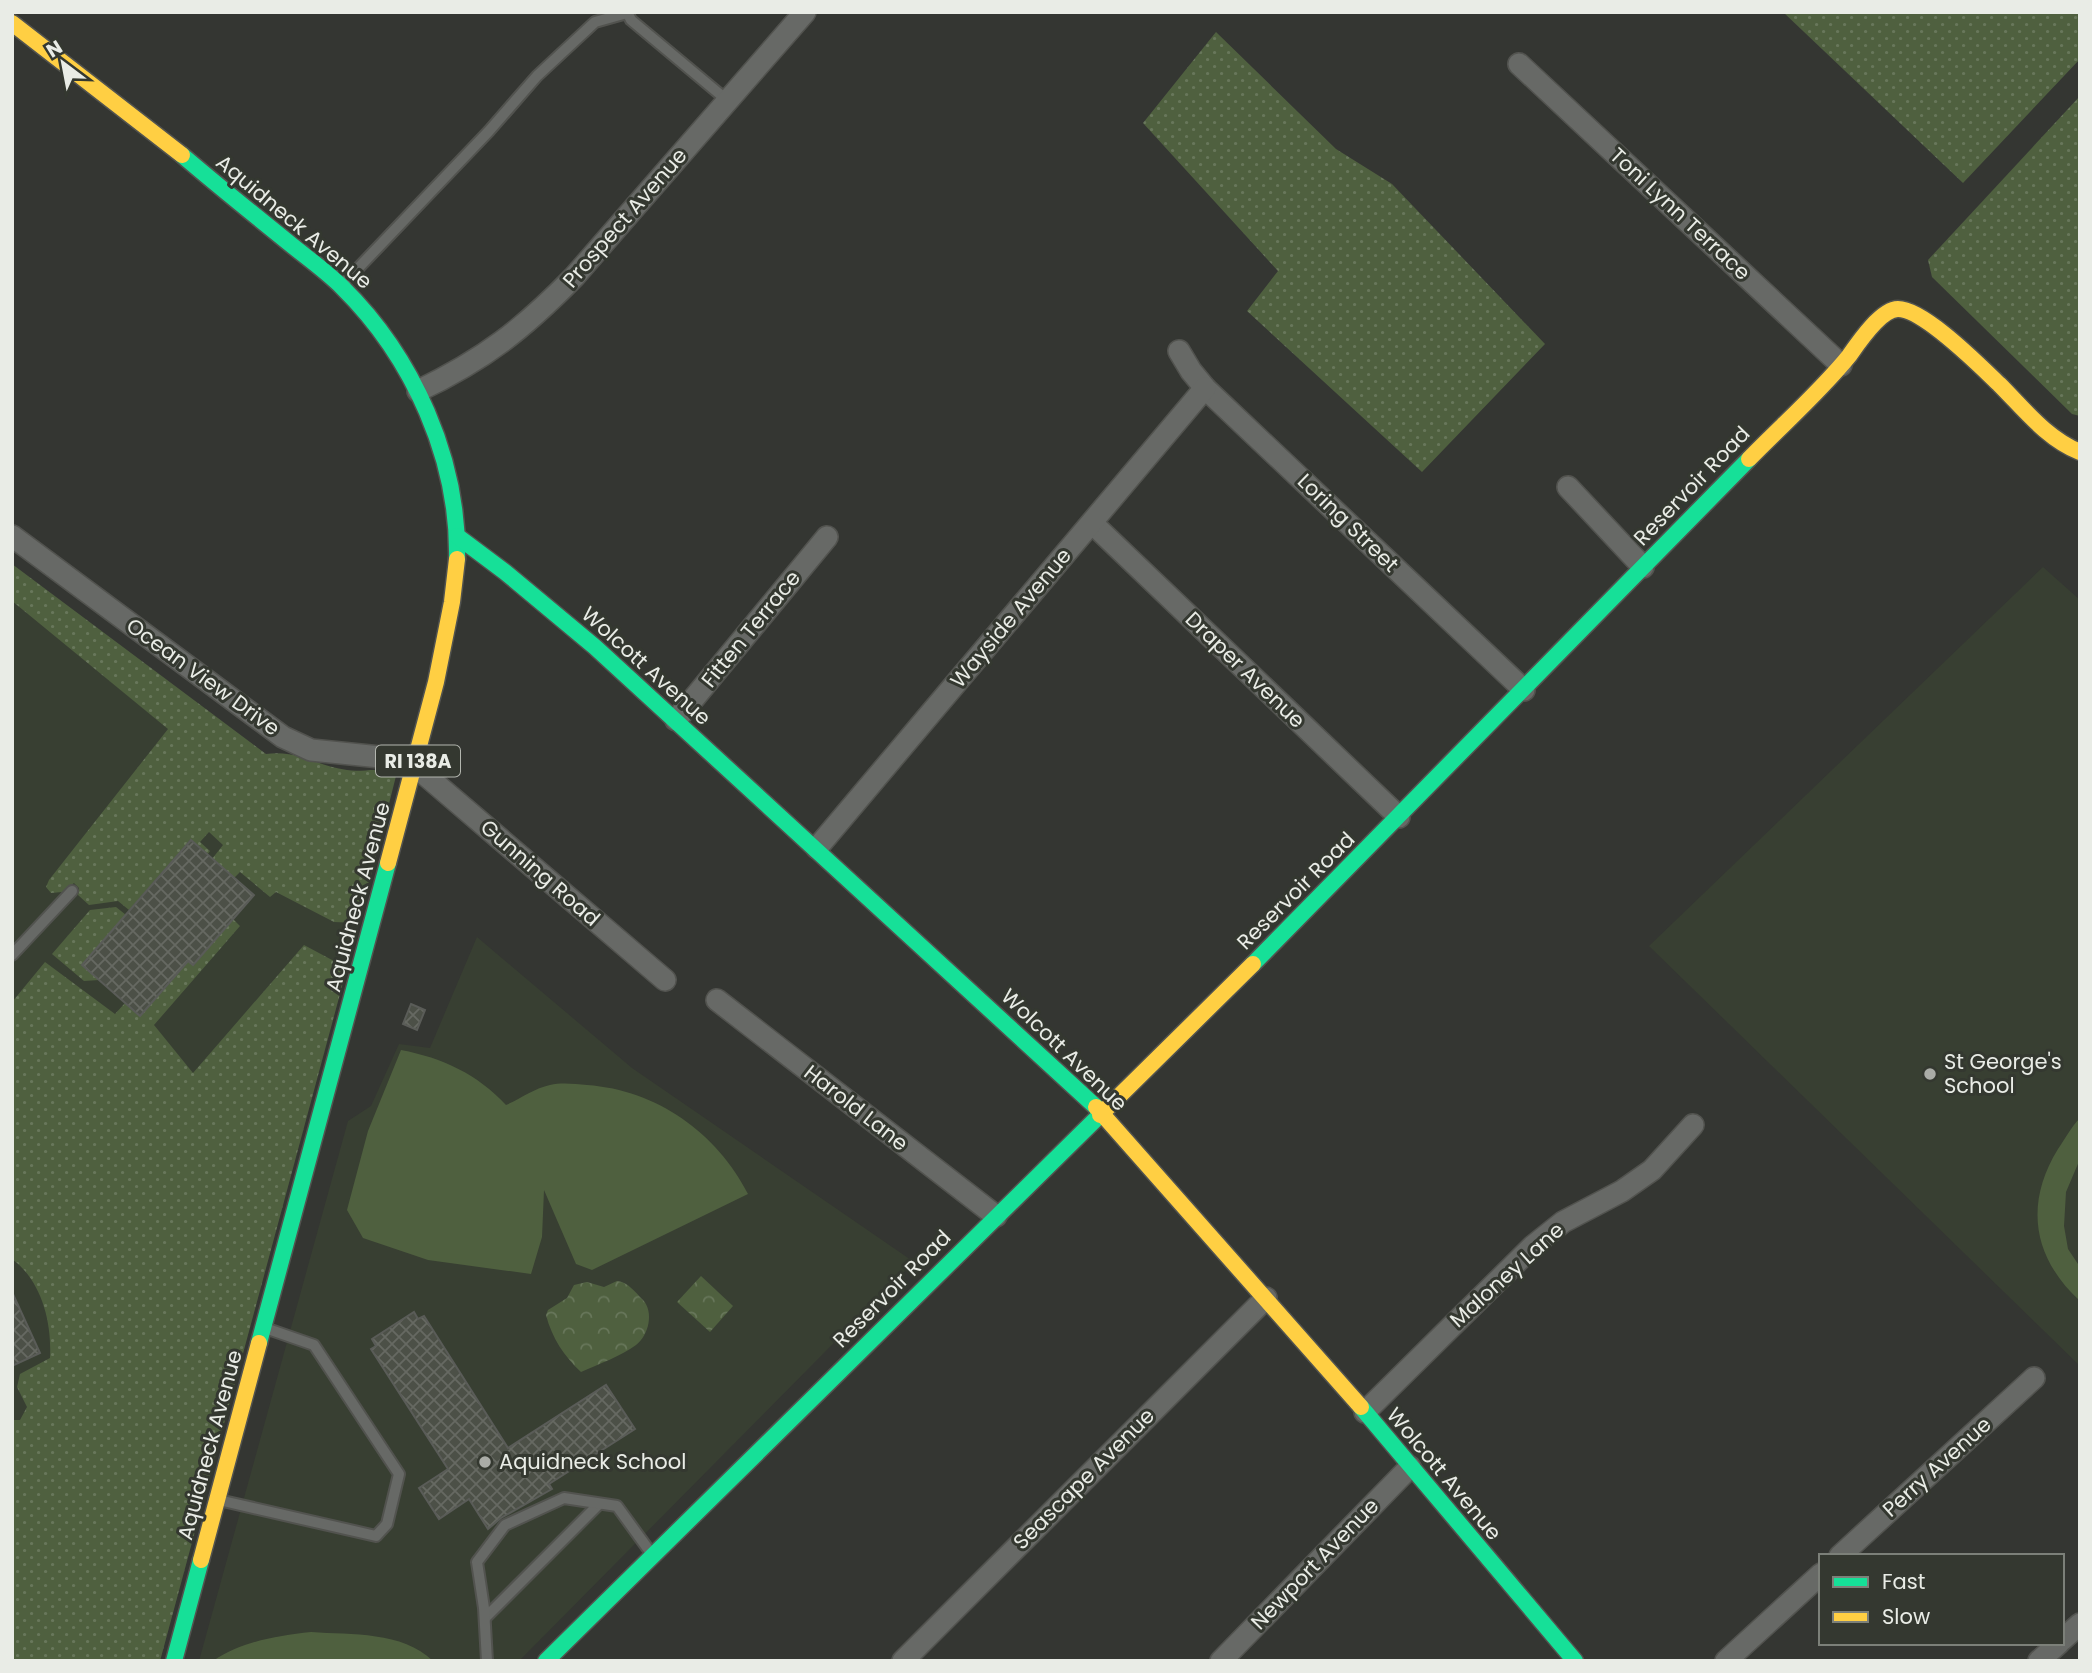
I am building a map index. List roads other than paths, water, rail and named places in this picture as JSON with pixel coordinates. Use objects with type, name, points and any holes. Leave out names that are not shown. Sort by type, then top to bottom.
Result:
[{"type":"street","name":"Prospect Avenue","points":[[418,391],[459,372],[492,351],[549,303],[728,101],[800,14]]},
{"type":"street","name":"Aquidneck Avenue","points":[[12,23],[180,154],[341,286],[364,309],[418,391],[447,468],[456,518],[455,601],[416,767],[382,883],[174,1661]]},
{"type":"street","name":"Toni Lynn Terrace","points":[[1520,64],[1841,365]]},
{"type":"street","name":"Reservoir Road","points":[[559,1656],[653,1555],[1210,1007],[1399,817],[1841,365],[1887,312],[1906,309],[1931,323],[2052,437],[2080,452]]},
{"type":"street","name":"Loring Street","points":[[1179,351],[1205,388],[1524,690]]},
{"type":"street","name":"Wayside Avenue","points":[[817,848],[1205,388]]},
{"type":"street","points":[[1568,487],[1643,566]]},
{"type":"street","name":"Draper Avenue","points":[[1091,523],[1399,817]]},
{"type":"street","name":"Ocean View Drive","points":[[12,536],[283,737],[311,750],[390,758],[416,767]]},
{"type":"street","name":"Wolcott Avenue","points":[[457,536],[595,647],[817,848],[1101,1112],[1365,1412],[1575,1661]]},
{"type":"street","name":"Fitten Terrace","points":[[676,720],[827,537]]},
{"type":"street","name":"Gunning Road","points":[[416,767],[665,980]]},
{"type":"street","name":"Harold Lane","points":[[717,1000],[996,1216]]},
{"type":"street","name":"Maloney Lane","points":[[1365,1412],[1532,1246],[1563,1222],[1622,1191],[1652,1170],[1693,1125]]},
{"type":"street","name":"Seascape Avenue","points":[[903,1661],[1265,1298]]},
{"type":"street","name":"Perry Avenue","points":[[1842,1554],[2034,1378]]},
{"type":"street","name":"Newport Avenue","points":[[1221,1661],[1409,1466]]},
{"type":"street","points":[[1726,1661],[1819,1576]]},
{"type":"street","points":[[2064,1638],[2080,1624]]},
{"type":"street","points":[[2039,1661],[2057,1645]]},
{"type":"lane","points":[[341,286],[489,131],[537,76],[595,22],[627,13],[631,20],[728,101]]},
{"type":"lane","points":[[12,955],[72,891]]},
{"type":"lane","points":[[217,1500],[376,1536],[387,1524],[399,1474],[314,1345],[264,1327]]},
{"type":"lane","points":[[487,1661],[485,1618],[477,1562],[505,1525],[564,1498],[617,1506],[653,1555]]},
{"type":"lane","points":[[485,1618],[599,1504]]},
{"type":"place","name":"St George's School","points":[[1930,1074]]},
{"type":"place","name":"Aquidneck School","points":[[485,1462]]}]
